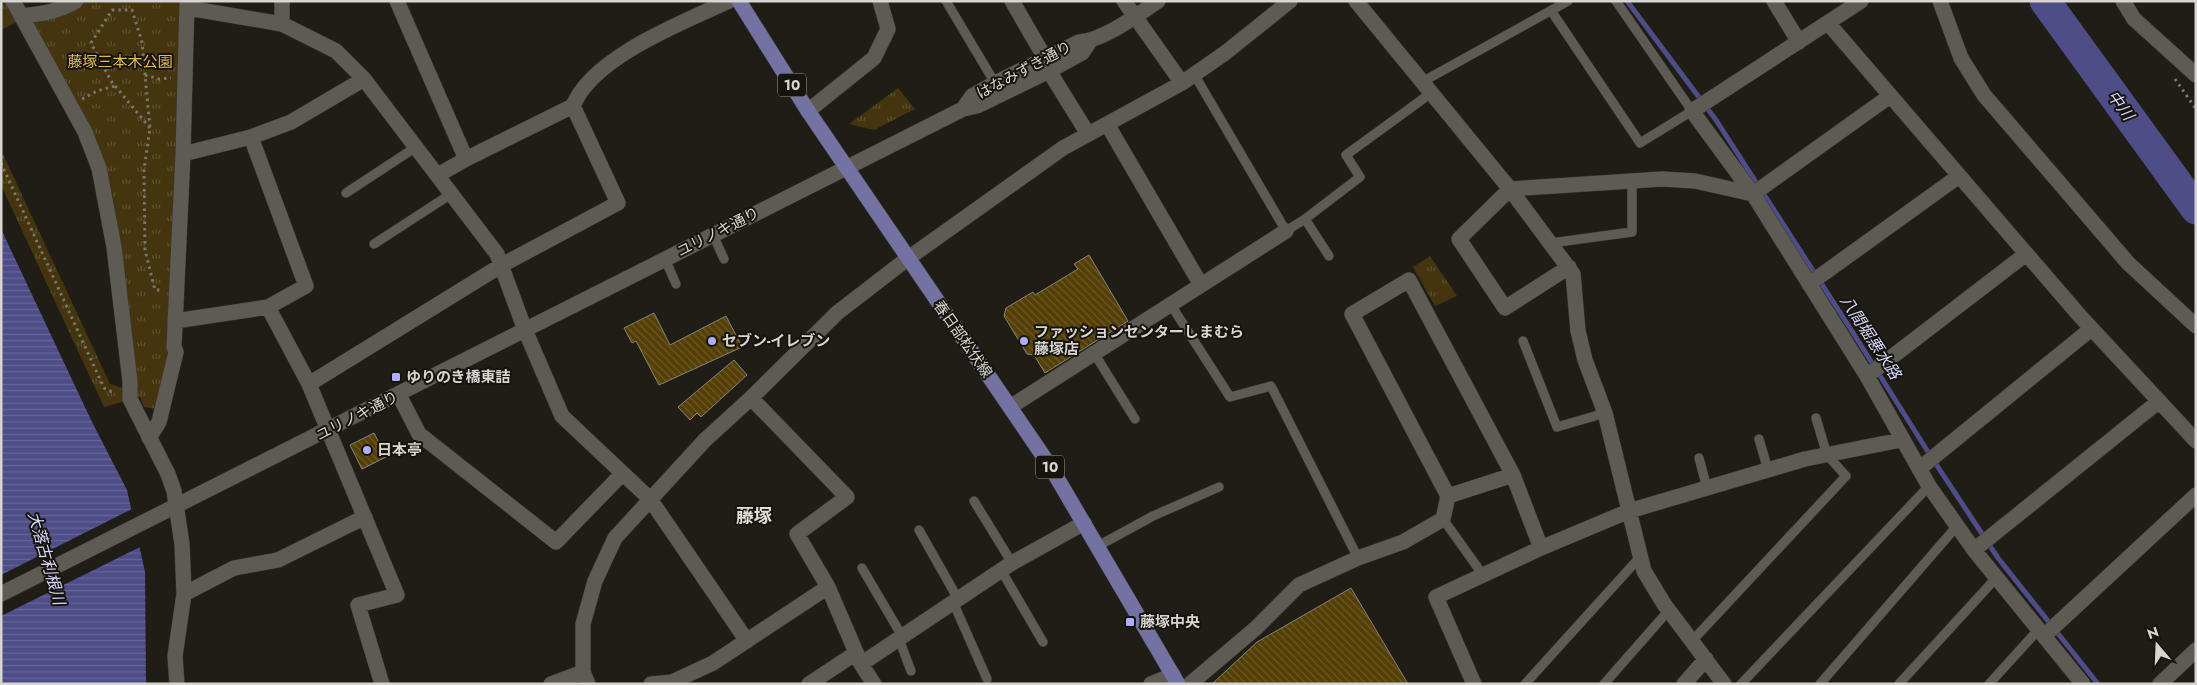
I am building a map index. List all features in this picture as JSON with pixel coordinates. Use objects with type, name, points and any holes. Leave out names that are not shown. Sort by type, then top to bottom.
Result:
[{"type":"main road","name":"春日部松伏線","points":[[739,1],[846,168],[1010,406],[1098,546],[1175,680]]},
{"type":"street","points":[[14,1],[85,132],[99,168],[114,247],[130,381],[130,399],[168,474],[174,491],[182,544],[184,594],[175,656],[177,684]]},
{"type":"street","points":[[21,16],[49,13],[76,1]]},
{"type":"street","points":[[282,1],[282,24]]},
{"type":"street","points":[[397,1],[466,159]]},
{"type":"street","points":[[438,175],[466,159],[573,106],[577,96],[595,76],[637,43],[729,1]]},
{"type":"street","points":[[808,111],[874,58],[888,29],[880,1]]},
{"type":"street","points":[[1012,1],[1088,134]]},
{"type":"street","points":[[1124,1],[1182,83]]},
{"type":"street","name":"はなみずき通り","points":[[846,168],[963,109],[977,106],[1047,64],[1079,42],[1090,41],[1135,17],[1158,1]]},
{"type":"street","points":[[551,684],[585,678],[583,624],[596,581],[615,538],[705,440],[751,398],[797,349],[837,313],[907,259],[1064,148],[1182,83],[1225,53],[1290,1]]},
{"type":"street","points":[[1356,1],[1510,189],[1573,274],[1578,331],[1585,360],[1605,414],[1644,571],[1668,610],[1724,684]]},
{"type":"street","points":[[1774,1],[1799,42]]},
{"type":"street","points":[[1861,1],[1692,111],[1752,194],[1809,284],[1867,376],[1901,440],[1929,486],[1974,550],[2042,632],[2077,681]]},
{"type":"street","points":[[1940,1],[1961,58],[1984,95],[2128,263],[2196,326]]},
{"type":"street","points":[[2123,1],[2134,20],[2196,75]]},
{"type":"street","points":[[149,438],[159,422],[176,352],[174,347],[188,4],[282,24],[336,51],[364,79],[497,254],[524,330],[562,416],[650,499],[747,641]]},
{"type":"street","points":[[1828,23],[2092,329],[2196,441]]},
{"type":"street","name":"はなみずき通り","points":[[963,109],[972,96],[995,83],[1047,64]]},
{"type":"street","points":[[183,154],[251,137],[291,122],[364,79]]},
{"type":"street","points":[[1569,267],[1505,308],[1459,239],[1510,189],[1662,179],[1695,181],[1752,194],[1890,96]]},
{"type":"street","points":[[309,384],[502,265],[618,203],[573,106]]},
{"type":"street","points":[[1107,124],[1201,285]]},
{"type":"street","points":[[176,321],[268,308],[306,286],[251,137]]},
{"type":"street","name":"ユリノキ通り","points":[[1,594],[846,168]]},
{"type":"street","points":[[1809,284],[1959,176]]},
{"type":"street","points":[[1010,406],[1286,231]]},
{"type":"street","points":[[1867,376],[2026,254]]},
{"type":"street","points":[[1190,684],[1256,628],[1299,585],[1358,558],[1403,542],[1443,519],[1448,496],[1352,314],[1409,280],[1513,474],[1541,548]]},
{"type":"street","points":[[268,308],[309,384],[396,596],[358,605],[382,684]]},
{"type":"street","points":[[1918,469],[2092,329]]},
{"type":"street","points":[[399,395],[419,434],[556,542],[622,474]]},
{"type":"street","points":[[751,398],[847,496],[797,534],[828,587],[859,658],[874,684]]},
{"type":"street","points":[[1974,550],[2158,402]]},
{"type":"street","points":[[1474,684],[1436,597],[1541,548],[1629,511],[1768,470],[1827,455],[1901,440]]},
{"type":"street","points":[[1448,496],[1513,474]]},
{"type":"street","points":[[2042,632],[2196,495]]},
{"type":"street","points":[[184,594],[234,568],[278,560],[365,517]]},
{"type":"street","points":[[809,684],[900,638],[1006,567],[1084,523]]},
{"type":"street","points":[[650,684],[672,682],[713,663],[828,587]]},
{"type":"street","points":[[2160,684],[2196,650]]},
{"type":"street","points":[[1684,684],[1706,659]]},
{"type":"street","points":[[1151,684],[1175,680]]},
{"type":"lane","points":[[946,1],[995,83]]},
{"type":"lane","points":[[1194,74],[1286,231],[1305,219],[1360,177],[1346,155],[1426,88],[1568,1]]},
{"type":"lane","points":[[1552,12],[1640,143],[1692,111],[1616,1]]},
{"type":"lane","points":[[346,193],[416,147]]},
{"type":"lane","points":[[1551,242],[1632,232],[1632,181]]},
{"type":"lane","points":[[374,244],[451,194]]},
{"type":"lane","points":[[1305,219],[1329,256]]},
{"type":"lane","points":[[713,235],[724,259]]},
{"type":"lane","points":[[665,259],[676,284]]},
{"type":"lane","points":[[1170,305],[1230,397],[1271,386],[1358,558]]},
{"type":"lane","points":[[1523,341],[1557,428],[1605,414]]},
{"type":"lane","points":[[1094,353],[1135,419]]},
{"type":"lane","points":[[1692,642],[1846,476],[1827,455],[1816,418]]},
{"type":"lane","points":[[1759,439],[1768,470]]},
{"type":"lane","points":[[1699,458],[1708,488]]},
{"type":"lane","points":[[1741,684],[1929,486]]},
{"type":"lane","points":[[1098,546],[1154,516],[1219,487]]},
{"type":"lane","points":[[974,501],[1043,642]]},
{"type":"lane","points":[[1443,519],[1483,576]]},
{"type":"lane","points":[[1820,684],[1957,526]]},
{"type":"lane","points":[[919,530],[956,601],[987,679]]},
{"type":"lane","points":[[1524,684],[1640,557]]},
{"type":"lane","points":[[862,568],[900,638],[911,671]]},
{"type":"lane","points":[[1899,684],[1996,578]]},
{"type":"lane","points":[[1604,684],[1668,610]]},
{"type":"lane","points":[[1989,684],[2042,632]]},
{"type":"path","points":[[150,128],[115,86],[90,43],[112,10],[132,10],[142,42],[150,128],[144,170],[145,250],[155,290],[176,290]]},
{"type":"path","points":[[145,75],[159,79],[184,76]]},
{"type":"path","points":[[71,105],[98,91],[115,86]]},
{"type":"path","points":[[1,163],[104,388],[130,399]]},
{"type":"green space","points":[[1,1],[9,1],[19,21],[1,30]]},
{"type":"green space","name":"藤塚三本木公園","points":[[85,1],[181,1],[167,371],[158,409],[144,407],[140,397],[104,407],[1,185],[1,150],[110,384],[123,388],[117,229],[30,20],[67,14]]},
{"type":"green space","points":[[898,88],[915,109],[874,130],[849,124]]},
{"type":"green space","points":[[1430,256],[1457,296],[1435,306],[1413,267]]},
{"type":"water","name":"大落古利根川","points":[[1,229],[92,422],[127,490],[145,572],[146,684],[1,684]]},
{"type":"pier","points":[[134,508],[142,546],[1,616],[1,575]]},
{"type":"building","points":[[1089,255],[1128,321],[1045,373],[1034,355],[1027,354],[1004,316],[1006,308],[1033,292],[1035,295],[1078,269],[1074,264]]},
{"type":"building","points":[[654,313],[670,345],[726,316],[742,347],[659,385],[636,341],[632,343],[624,328]]},
{"type":"building","points":[[734,360],[747,375],[701,417],[697,413],[690,420],[678,407]]},
{"type":"building","points":[[374,433],[386,457],[362,469],[350,445]]},
{"type":"building","points":[[1351,588],[1408,684],[1212,684],[1257,642]]},
{"type":"waterway","name":"八間堀悪水路","points":[[1627,1],[1716,120],[1998,558],[2098,684]]},
{"type":"waterway","name":"中川","points":[[2045,1],[2196,209]]},
{"type":"place","name":"セブン-イレブン","points":[[712,341]]},
{"type":"place","name":"ファッションセンターしまむら 藤塚店","points":[[1024,341]]},
{"type":"place","name":"ゆりのき橋東詰","points":[[396,377]]},
{"type":"place","name":"日本亭","points":[[367,450]]},
{"type":"place","name":"藤塚中央","points":[[1130,622]]},
{"type":"district","name":"藤塚","points":[[754,516]]}]
